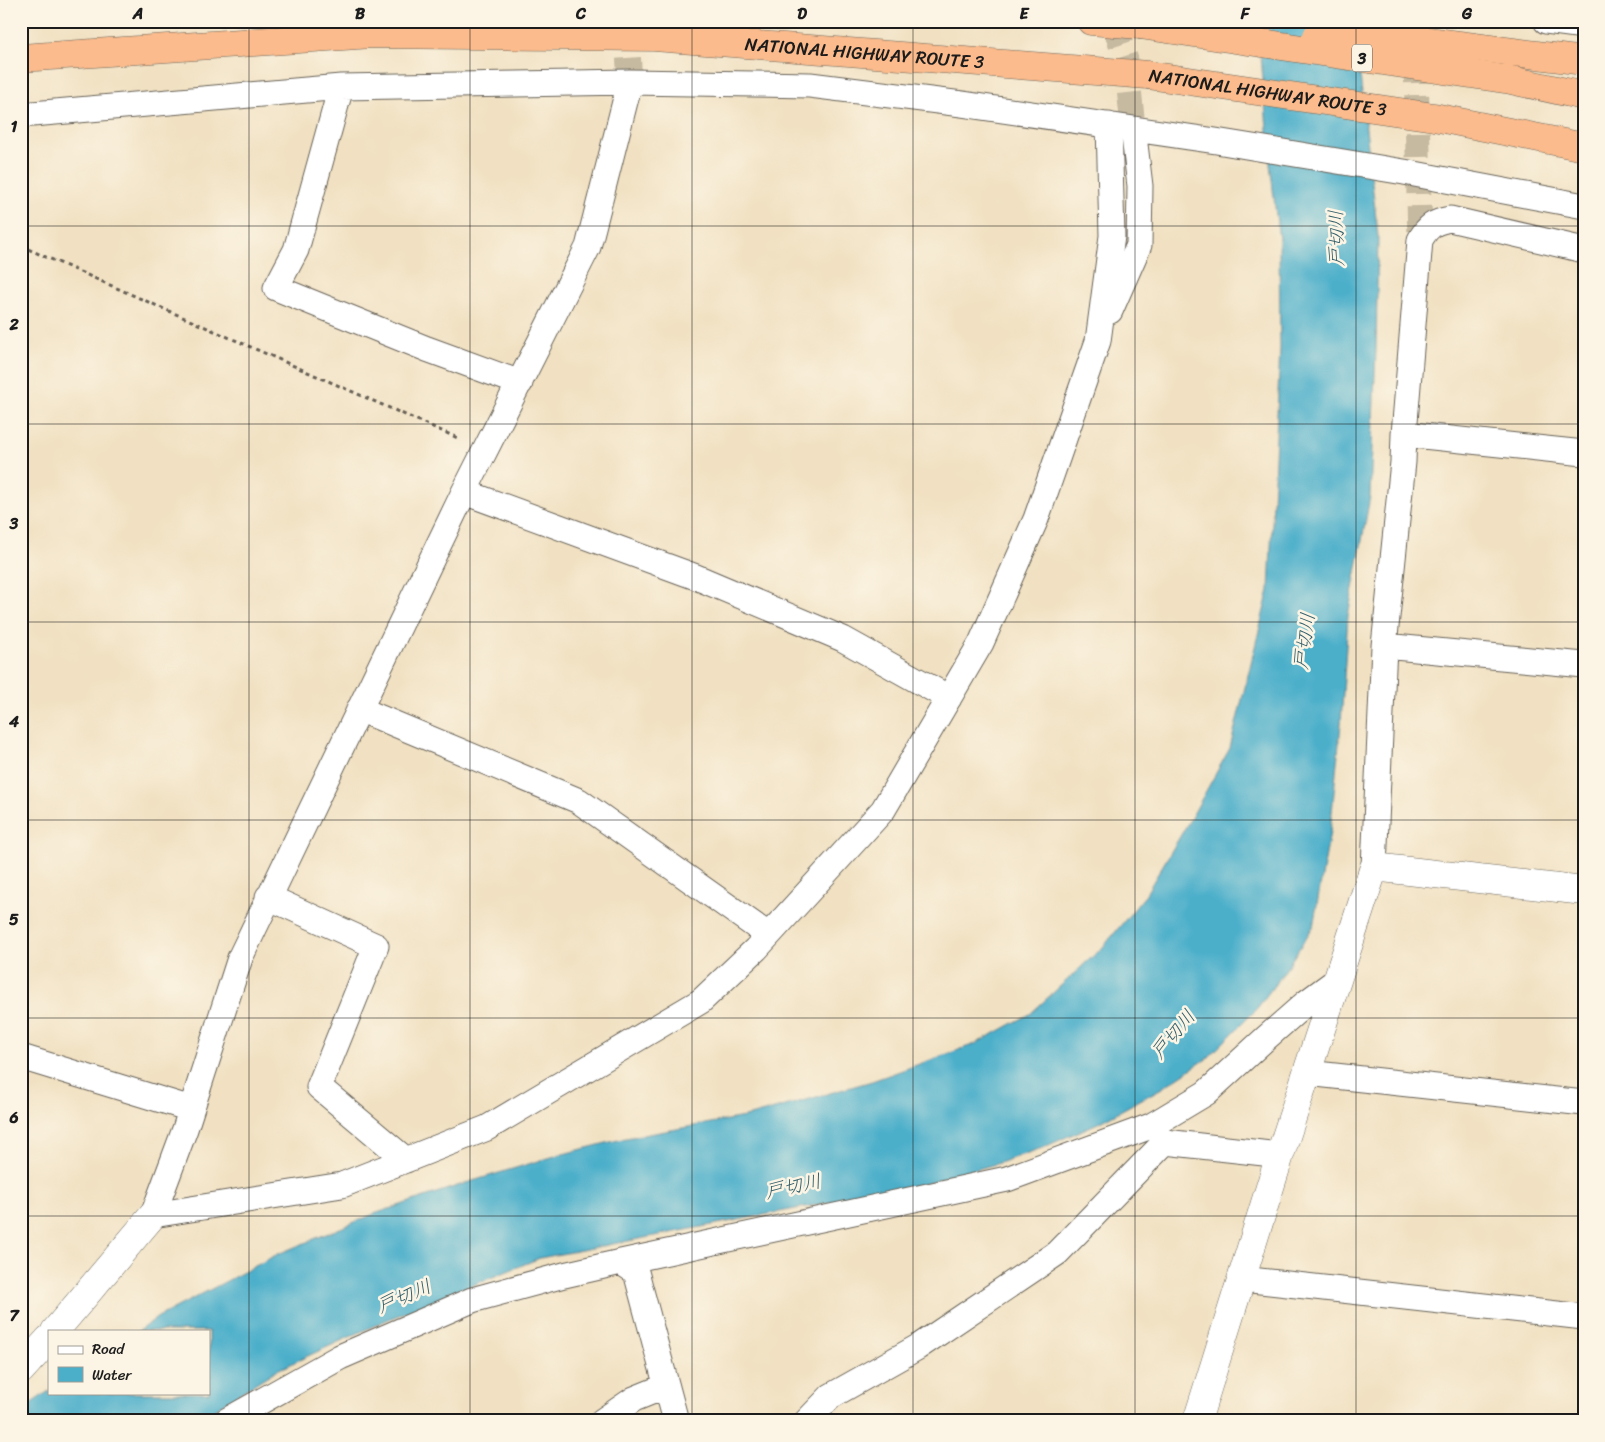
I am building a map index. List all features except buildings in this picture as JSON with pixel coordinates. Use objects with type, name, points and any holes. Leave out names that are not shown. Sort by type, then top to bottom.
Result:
[{"type":"highway","name":"3","points":[[1090,21],[1140,26],[1511,80],[1584,96]]},
{"type":"highway","points":[[1168,30],[1428,41],[1584,62]]},
{"type":"highway","name":"NATIONAL HIGHWAY ROUTE 3","points":[[21,58],[372,34],[654,37],[1148,75],[1434,117],[1580,147]]},
{"type":"street","points":[[1546,21],[1584,26]]},
{"type":"street","points":[[56,1330],[153,1215],[191,1109],[240,958],[464,492],[588,247],[630,82]]},
{"type":"street","points":[[21,115],[341,87],[630,82],[810,85],[962,104],[1216,141],[1404,172],[1584,206]]},
{"type":"street","points":[[341,87],[296,250],[276,288],[520,384]]},
{"type":"street","points":[[1098,341],[1112,236],[1109,125]]},
{"type":"street","points":[[153,1215],[342,1185],[486,1128],[701,1001],[756,949],[883,810],[981,643],[1036,519],[1098,341],[1139,245],[1140,186],[1134,136]]},
{"type":"street","points":[[1198,1421],[1280,1155],[1374,868],[1384,646],[1403,462],[1420,240],[1427,228],[1439,221],[1450,219],[1584,250]]},
{"type":"street","points":[[1404,434],[1584,453]]},
{"type":"street","points":[[464,492],[696,577],[843,639],[949,698]]},
{"type":"street","points":[[1384,646],[1584,666]]},
{"type":"street","points":[[359,709],[579,801],[768,935]]},
{"type":"street","points":[[1374,868],[1584,891]]},
{"type":"street","points":[[268,897],[376,946],[319,1087],[406,1160]]},
{"type":"street","points":[[807,1421],[831,1396],[918,1347],[1057,1253],[1161,1132],[1307,1002],[1337,980]]},
{"type":"street","points":[[21,1057],[191,1109]]},
{"type":"street","points":[[1307,1073],[1584,1103]]},
{"type":"street","points":[[226,1421],[340,1357],[472,1300],[621,1262],[1007,1179],[1152,1126],[1161,1132],[1280,1155]]},
{"type":"street","points":[[621,1262],[636,1272],[676,1421]]},
{"type":"street","points":[[1242,1279],[1584,1317]]},
{"type":"street","points":[[21,1370],[48,1340]]},
{"type":"street","points":[[602,1421],[634,1399],[666,1386]]},
{"type":"path","points":[[21,246],[468,442],[485,452]]},
{"type":"water","name":"戸切川","points":[[1258,21],[1354,21],[1378,236],[1370,497],[1348,616],[1341,724],[1330,832],[1313,927],[1282,975],[1255,1011],[1208,1058],[1162,1088],[1098,1123],[1042,1148],[996,1164],[915,1186],[540,1258],[389,1319],[275,1371],[196,1421],[21,1421],[21,1410],[48,1392],[48,1394],[210,1394],[210,1330],[139,1330],[158,1317],[278,1254],[374,1214],[555,1156],[626,1138],[750,1116],[872,1081],[975,1044],[1030,1014],[1103,947],[1144,897],[1230,748],[1269,590],[1280,349],[1279,240],[1270,164]]},
{"type":"tunnel","points":[[626,21],[630,82]]},
{"type":"tunnel","points":[[1113,21],[1126,60],[1134,136]]},
{"type":"tunnel","points":[[1415,21],[1420,240]]}]
